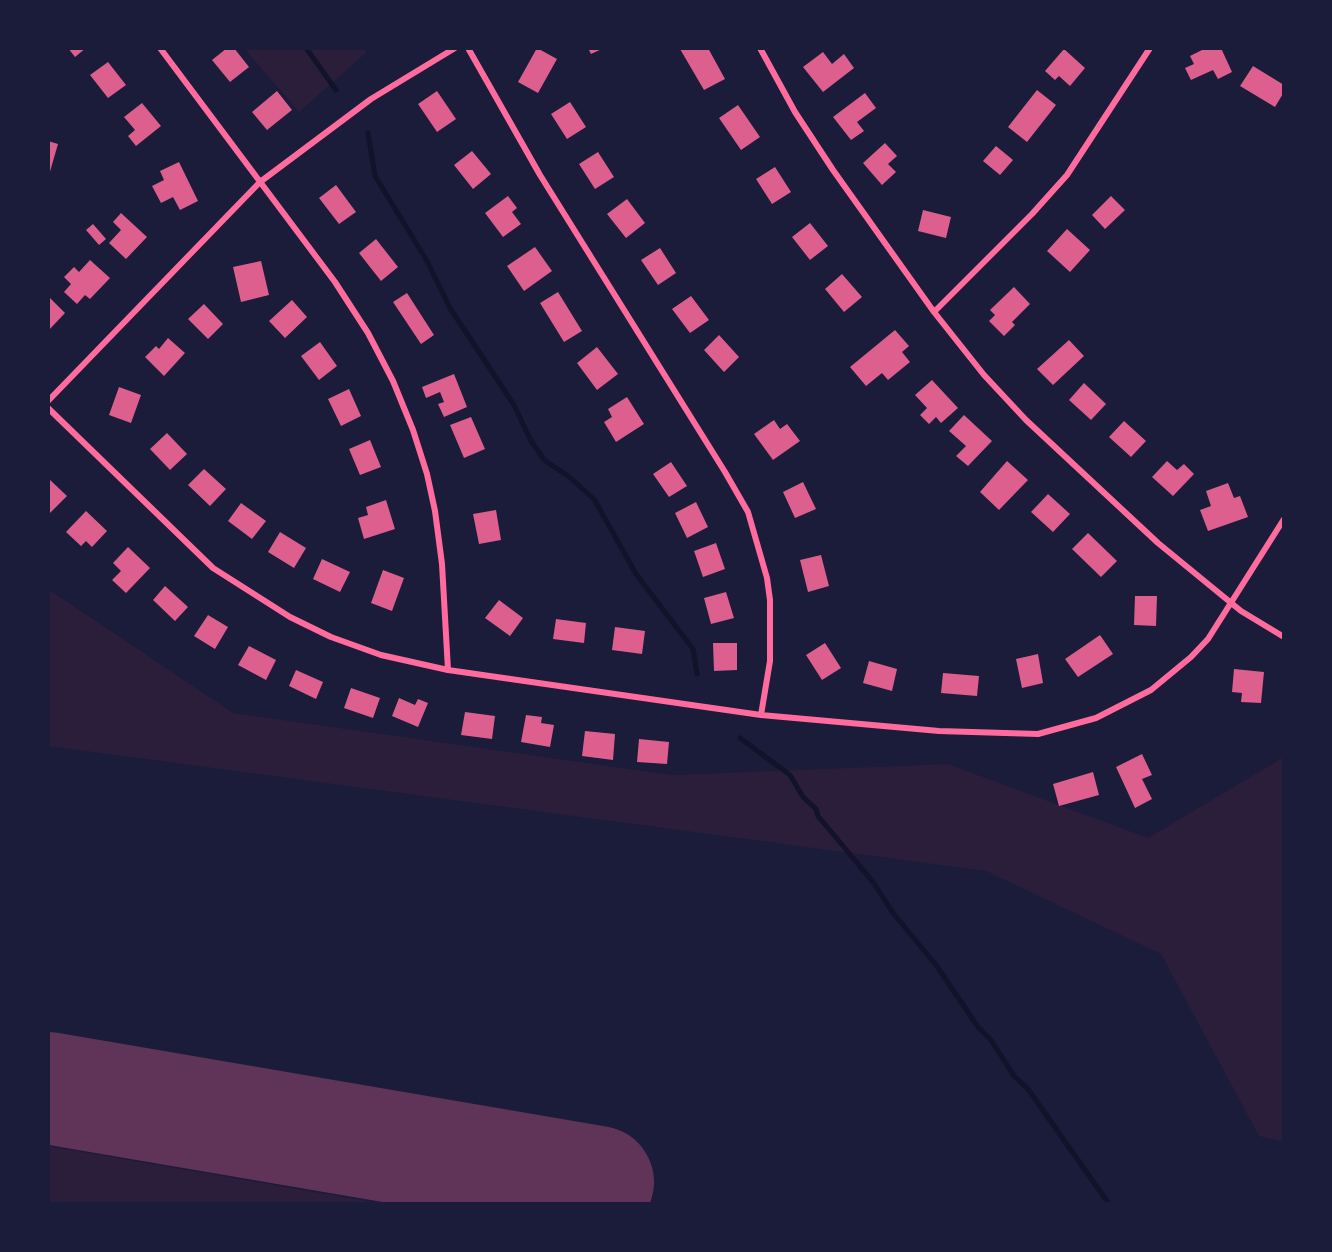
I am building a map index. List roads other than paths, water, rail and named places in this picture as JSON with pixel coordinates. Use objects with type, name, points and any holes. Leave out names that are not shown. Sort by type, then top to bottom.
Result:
[{"type":"street","points":[[160,48],[335,282],[368,333],[413,430],[427,474],[435,511],[442,564],[448,670]]},
{"type":"street","points":[[48,400],[260,182],[371,99],[455,48]]},
{"type":"street","points":[[468,48],[540,175],[726,472],[748,512],[764,567],[770,600],[770,661],[762,715]]},
{"type":"street","points":[[760,48],[795,112],[832,170],[934,312],[984,375],[1026,420],[1158,543],[1232,604],[1284,637]]},
{"type":"street","points":[[934,312],[1032,214],[1067,175],[1150,48]]},
{"type":"street","points":[[48,408],[185,542],[244,590],[290,617],[332,637],[381,655],[448,670],[762,715],[1007,735],[1038,734],[1075,726],[1133,700],[1172,674],[1208,639],[1284,519]]},
{"type":"waterway","points":[[306,48],[336,90]]},
{"type":"waterway","points":[[368,133],[375,176],[427,261],[450,308],[514,405],[530,439],[544,460],[568,476],[594,499],[636,574],[693,649],[697,674]]},
{"type":"waterway","points":[[740,738],[790,775],[803,797],[816,809],[818,816],[873,882],[893,913],[936,965],[978,1027],[991,1040],[1014,1076],[1028,1089],[1109,1204]]}]
